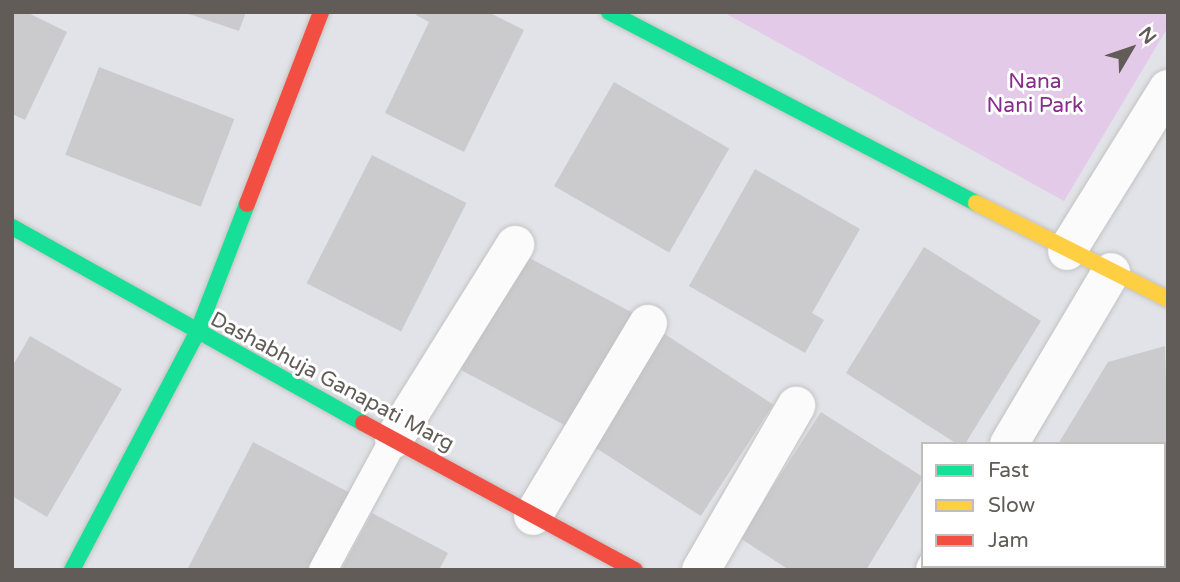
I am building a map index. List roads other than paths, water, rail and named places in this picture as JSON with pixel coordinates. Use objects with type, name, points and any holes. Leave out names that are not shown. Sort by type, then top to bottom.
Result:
[{"type":"street","points":[[72,570],[197,333],[321,12]]},
{"type":"street","points":[[608,12],[1067,251],[1168,299]]},
{"type":"street","points":[[1067,251],[1168,89]]},
{"type":"street","name":"Dashabhuja Ganapati Marg","points":[[12,227],[197,333],[635,570]]},
{"type":"street","points":[[394,439],[515,245]]},
{"type":"street","points":[[1010,442],[1111,271]]},
{"type":"street","points":[[533,516],[648,324]]},
{"type":"street","points":[[701,570],[796,406]]},
{"type":"lane","points":[[323,570],[394,439]]},
{"type":"park label","name":"Nana Nani Park","points":[[1035,94]]}]
